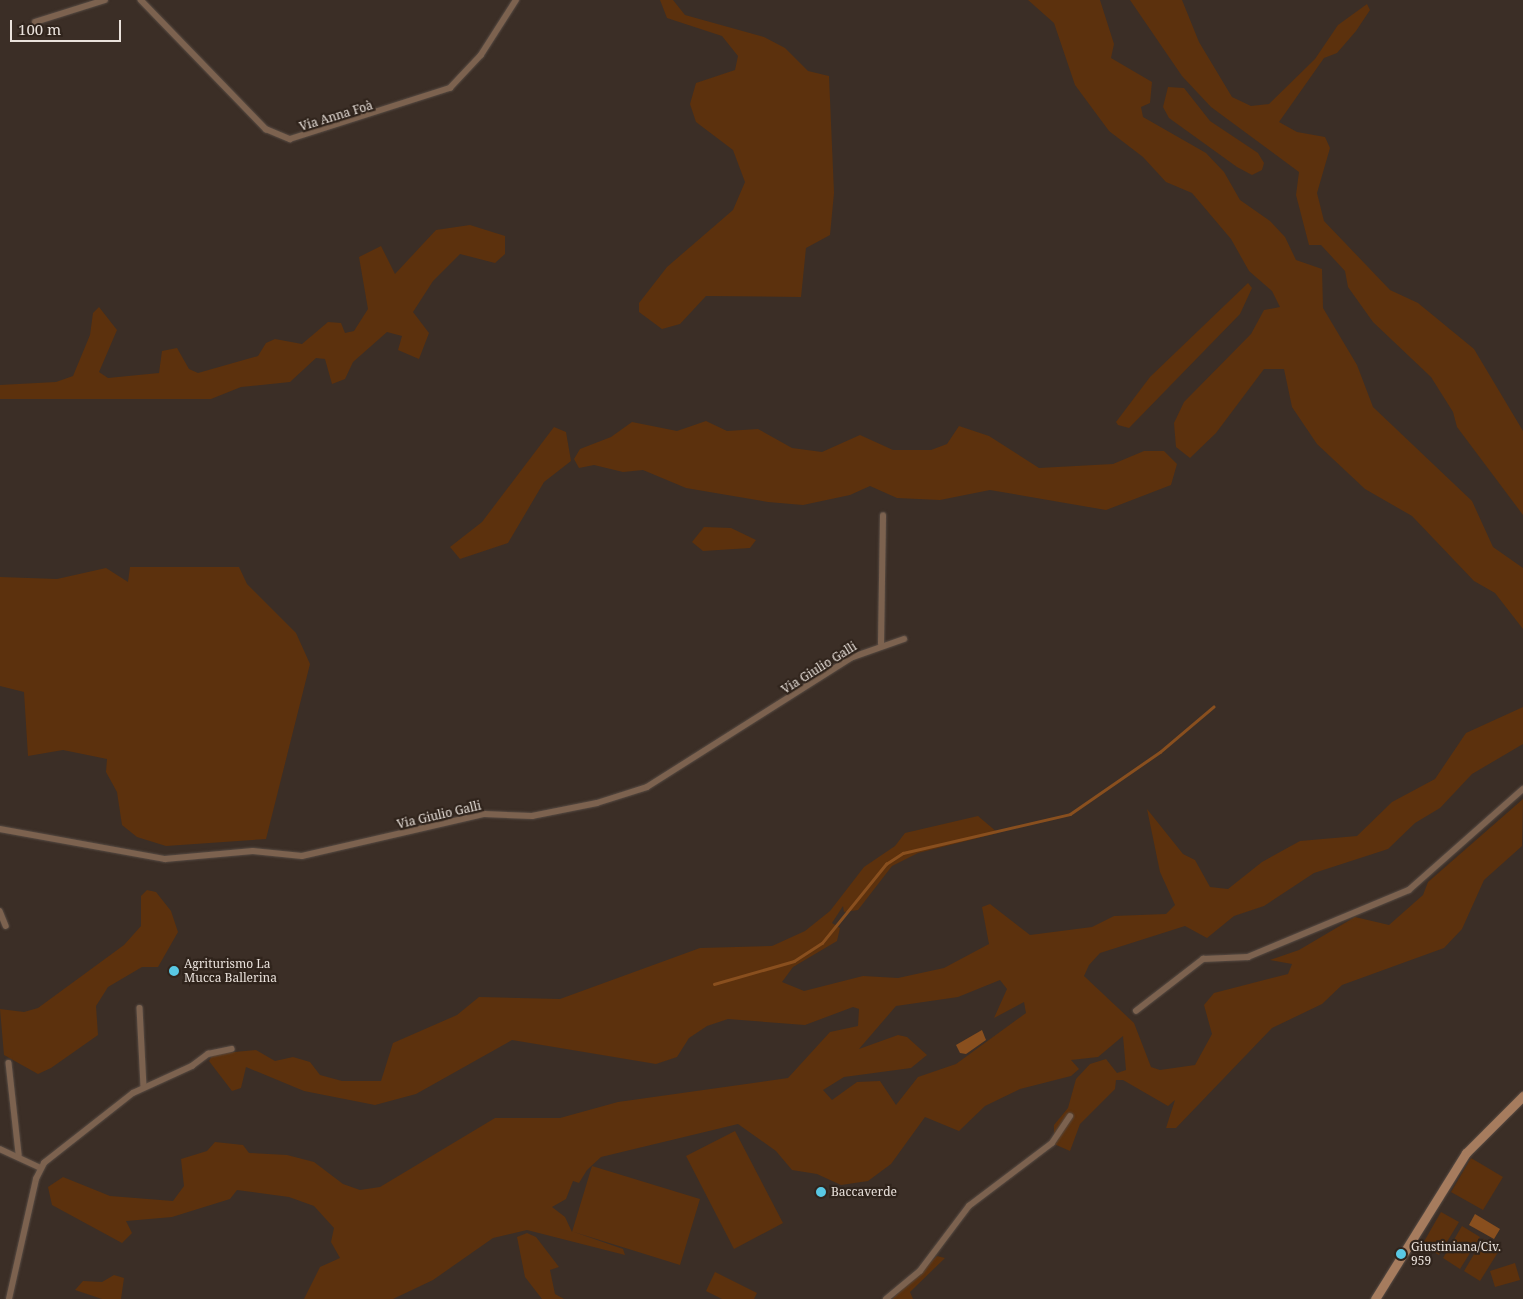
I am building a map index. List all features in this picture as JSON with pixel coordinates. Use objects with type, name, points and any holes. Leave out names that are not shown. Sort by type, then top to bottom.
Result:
[{"type":"street","points":[[35,22],[105,0]]},
{"type":"street","name":"Via Anna Foà","points":[[141,0],[266,129],[290,139],[450,88],[481,55],[516,0]]},
{"type":"street","points":[[882,644],[883,516]]},
{"type":"street","name":"Via Giulio Galli","points":[[0,829],[165,859],[253,851],[302,856],[484,814],[526,816],[597,803],[647,787],[882,644],[904,639]]},
{"type":"street","points":[[1136,1011],[1203,959],[1248,957],[1412,888],[1523,788]]},
{"type":"street","points":[[0,911],[6,926]]},
{"type":"street","points":[[140,1008],[144,1087]]},
{"type":"street","points":[[9,1299],[41,1168],[144,1087],[208,1054],[231,1050]]},
{"type":"street","points":[[9,1063],[19,1154]]},
{"type":"street","points":[[1375,1299],[1466,1152],[1523,1096]]},
{"type":"street","points":[[886,1299],[920,1271],[968,1206],[1026,1159],[1052,1142],[1070,1116]]},
{"type":"street","points":[[0,1149],[19,1154],[41,1168]]},
{"type":"shaded area","points":[[660,0],[673,0],[685,15],[764,37],[785,48],[808,71],[829,76],[834,193],[830,235],[806,248],[801,297],[706,296],[680,324],[662,329],[639,312],[639,303],[667,267],[733,210],[745,182],[733,150],[696,122],[690,104],[696,83],[735,70],[738,56],[722,36],[667,18]]},
{"type":"shaded area","points":[[1028,0],[1100,0],[1114,44],[1111,58],[1152,82],[1150,103],[1141,107],[1143,117],[1206,153],[1224,172],[1240,200],[1270,221],[1285,237],[1296,260],[1322,269],[1323,308],[1357,365],[1373,407],[1472,501],[1493,547],[1523,568],[1523,629],[1495,593],[1474,581],[1412,516],[1365,489],[1317,444],[1292,407],[1284,369],[1264,369],[1216,433],[1190,458],[1176,447],[1174,423],[1184,402],[1251,334],[1264,310],[1280,307],[1272,291],[1249,271],[1231,239],[1192,193],[1166,182],[1143,157],[1109,131],[1075,85],[1054,23]]},
{"type":"shaded area","points":[[1130,0],[1182,0],[1199,42],[1232,97],[1251,106],[1269,104],[1315,59],[1338,25],[1367,4],[1370,10],[1356,31],[1337,53],[1324,58],[1279,122],[1297,132],[1325,137],[1330,148],[1317,193],[1324,221],[1390,290],[1418,303],[1474,349],[1523,431],[1523,515],[1457,427],[1453,412],[1431,377],[1373,322],[1348,287],[1345,271],[1321,245],[1309,245],[1296,195],[1299,172],[1211,107],[1182,76]]},
{"type":"shaded area","points":[[1168,87],[1184,88],[1210,121],[1258,153],[1264,163],[1262,170],[1252,175],[1237,167],[1169,118],[1163,107]]},
{"type":"shaded area","points":[[470,225],[505,236],[505,254],[495,263],[460,254],[433,281],[413,312],[429,333],[419,359],[398,350],[402,336],[387,332],[353,362],[345,379],[332,384],[325,359],[316,358],[290,382],[241,387],[211,399],[0,399],[0,385],[56,382],[73,376],[90,335],[93,313],[99,307],[117,330],[99,372],[108,378],[159,373],[162,351],[177,348],[189,369],[198,373],[258,356],[266,343],[275,339],[302,344],[328,322],[341,323],[345,333],[354,331],[368,309],[359,257],[381,246],[395,274],[436,230]]},
{"type":"shaded area","points":[[1248,283],[1252,288],[1240,314],[1129,428],[1118,425],[1116,422],[1150,377]]},
{"type":"shaded area","points":[[706,421],[727,431],[758,429],[792,448],[822,452],[860,435],[893,450],[931,450],[947,444],[959,426],[989,436],[1039,468],[1113,464],[1144,451],[1164,451],[1177,464],[1171,485],[1106,510],[990,490],[940,500],[897,498],[870,486],[850,495],[803,505],[768,502],[686,488],[643,470],[623,472],[594,465],[579,468],[574,459],[580,449],[611,437],[632,422],[677,431]]},
{"type":"shaded area","points":[[554,427],[566,432],[571,461],[544,482],[508,543],[460,559],[450,547],[482,522]]},
{"type":"shaded area","points":[[704,527],[731,528],[756,540],[750,548],[703,551],[692,542]]},
{"type":"shaded area","points":[[130,567],[239,567],[247,584],[296,633],[310,664],[266,839],[166,846],[137,837],[122,825],[117,792],[106,772],[107,759],[63,750],[28,756],[24,692],[0,686],[0,577],[57,579],[106,568],[128,582]]},
{"type":"shaded area","points":[[1523,707],[1523,744],[1472,774],[1440,808],[1415,823],[1388,849],[1314,873],[1264,906],[1234,916],[1207,938],[1185,926],[1100,953],[1089,965],[1084,976],[1134,1023],[1151,1067],[1160,1070],[1195,1065],[1212,1034],[1204,1005],[1214,993],[1288,974],[1292,964],[1270,960],[1299,950],[1355,917],[1389,925],[1423,895],[1428,882],[1523,799],[1522,846],[1484,880],[1462,929],[1444,948],[1342,985],[1322,1004],[1272,1028],[1176,1128],[1166,1128],[1175,1100],[1168,1106],[1123,1080],[1116,1080],[1115,1089],[1080,1124],[1070,1151],[1054,1144],[1054,1125],[1068,1108],[1076,1079],[1090,1064],[1106,1059],[1117,1073],[1126,1070],[1123,1036],[1098,1057],[1071,1060],[1079,1069],[1071,1076],[1020,1089],[985,1106],[959,1131],[925,1117],[891,1164],[868,1181],[841,1185],[817,1174],[792,1170],[776,1151],[738,1124],[601,1157],[587,1170],[579,1183],[573,1181],[566,1199],[552,1207],[565,1217],[572,1232],[592,1166],[700,1199],[680,1265],[574,1232],[623,1249],[625,1255],[527,1230],[493,1238],[433,1280],[393,1299],[304,1299],[320,1267],[340,1258],[331,1242],[334,1228],[314,1206],[289,1197],[237,1190],[230,1199],[172,1217],[126,1221],[132,1233],[122,1243],[52,1205],[48,1187],[63,1177],[110,1196],[173,1201],[184,1186],[181,1159],[207,1151],[215,1142],[243,1145],[249,1153],[287,1155],[314,1162],[343,1184],[360,1190],[380,1187],[495,1118],[560,1118],[618,1102],[788,1078],[830,1032],[858,1026],[859,1009],[853,1007],[805,1025],[728,1019],[707,1026],[689,1038],[677,1057],[656,1064],[512,1040],[416,1094],[375,1105],[304,1091],[246,1067],[241,1088],[232,1091],[209,1061],[213,1054],[256,1050],[275,1061],[293,1057],[310,1062],[320,1075],[342,1081],[381,1081],[393,1043],[457,1015],[479,997],[560,999],[700,948],[772,946],[805,931],[830,911],[864,867],[895,846],[905,833],[978,816],[998,833],[918,853],[892,866],[858,910],[844,912],[843,906],[832,923],[840,928],[837,941],[793,967],[782,982],[804,991],[863,976],[898,978],[944,968],[989,944],[982,907],[990,904],[1030,935],[1092,927],[1114,916],[1166,914],[1175,905],[1160,872],[1147,809],[1183,854],[1195,860],[1210,887],[1228,889],[1262,862],[1300,841],[1357,836],[1392,802],[1435,779],[1466,733]],"holes":[[[1000,980],[1007,989],[994,1018],[1024,1002],[1026,1013],[956,1064],[918,1077],[896,1105],[880,1081],[857,1082],[832,1100],[823,1090],[844,1077],[911,1068],[927,1055],[907,1037],[898,1035],[859,1049],[896,1006],[958,997]]]},
{"type":"shaded area","points":[[147,890],[156,892],[171,911],[178,932],[158,967],[142,967],[108,987],[96,1006],[98,1035],[51,1068],[38,1074],[4,1055],[0,1009],[24,1012],[38,1008],[124,945],[141,926],[141,896]]},
{"type":"shaded area","points":[[982,1030],[986,1040],[966,1054],[960,1053],[956,1045]]},
{"type":"shaded area","points":[[735,1131],[783,1223],[734,1249],[686,1156]]},
{"type":"shaded area","points":[[1471,1158],[1503,1177],[1483,1210],[1451,1192]]},
{"type":"shaded area","points":[[1441,1212],[1459,1222],[1439,1255],[1422,1245]]},
{"type":"shaded area","points":[[1475,1214],[1500,1229],[1494,1239],[1469,1225]]},
{"type":"shaded area","points":[[1462,1226],[1480,1237],[1460,1269],[1443,1258]]},
{"type":"shaded area","points":[[527,1233],[536,1237],[559,1267],[550,1270],[555,1294],[564,1299],[542,1299],[525,1277],[517,1237]]},
{"type":"shaded area","points":[[1483,1239],[1500,1249],[1480,1281],[1464,1271]]},
{"type":"shaded area","points":[[937,1256],[945,1258],[910,1292],[913,1299],[892,1299]]},
{"type":"shaded area","points":[[1515,1263],[1520,1280],[1495,1287],[1490,1271]]},
{"type":"shaded area","points":[[715,1272],[757,1293],[754,1299],[722,1299],[706,1291]]},
{"type":"shaded area","points":[[114,1275],[124,1278],[121,1299],[102,1299],[75,1290],[83,1281],[102,1282]]},
{"type":"waterway","points":[[714,984],[794,961],[822,943],[886,864],[903,853],[1070,814],[1160,752],[1213,707]]},
{"type":"place","name":"Agriturismo La Mucca Ballerina","points":[[174,971]]},
{"type":"place","name":"Baccaverde","points":[[821,1192]]},
{"type":"place","name":"Giustiniana/Civ. 959","points":[[1401,1254]]}]
